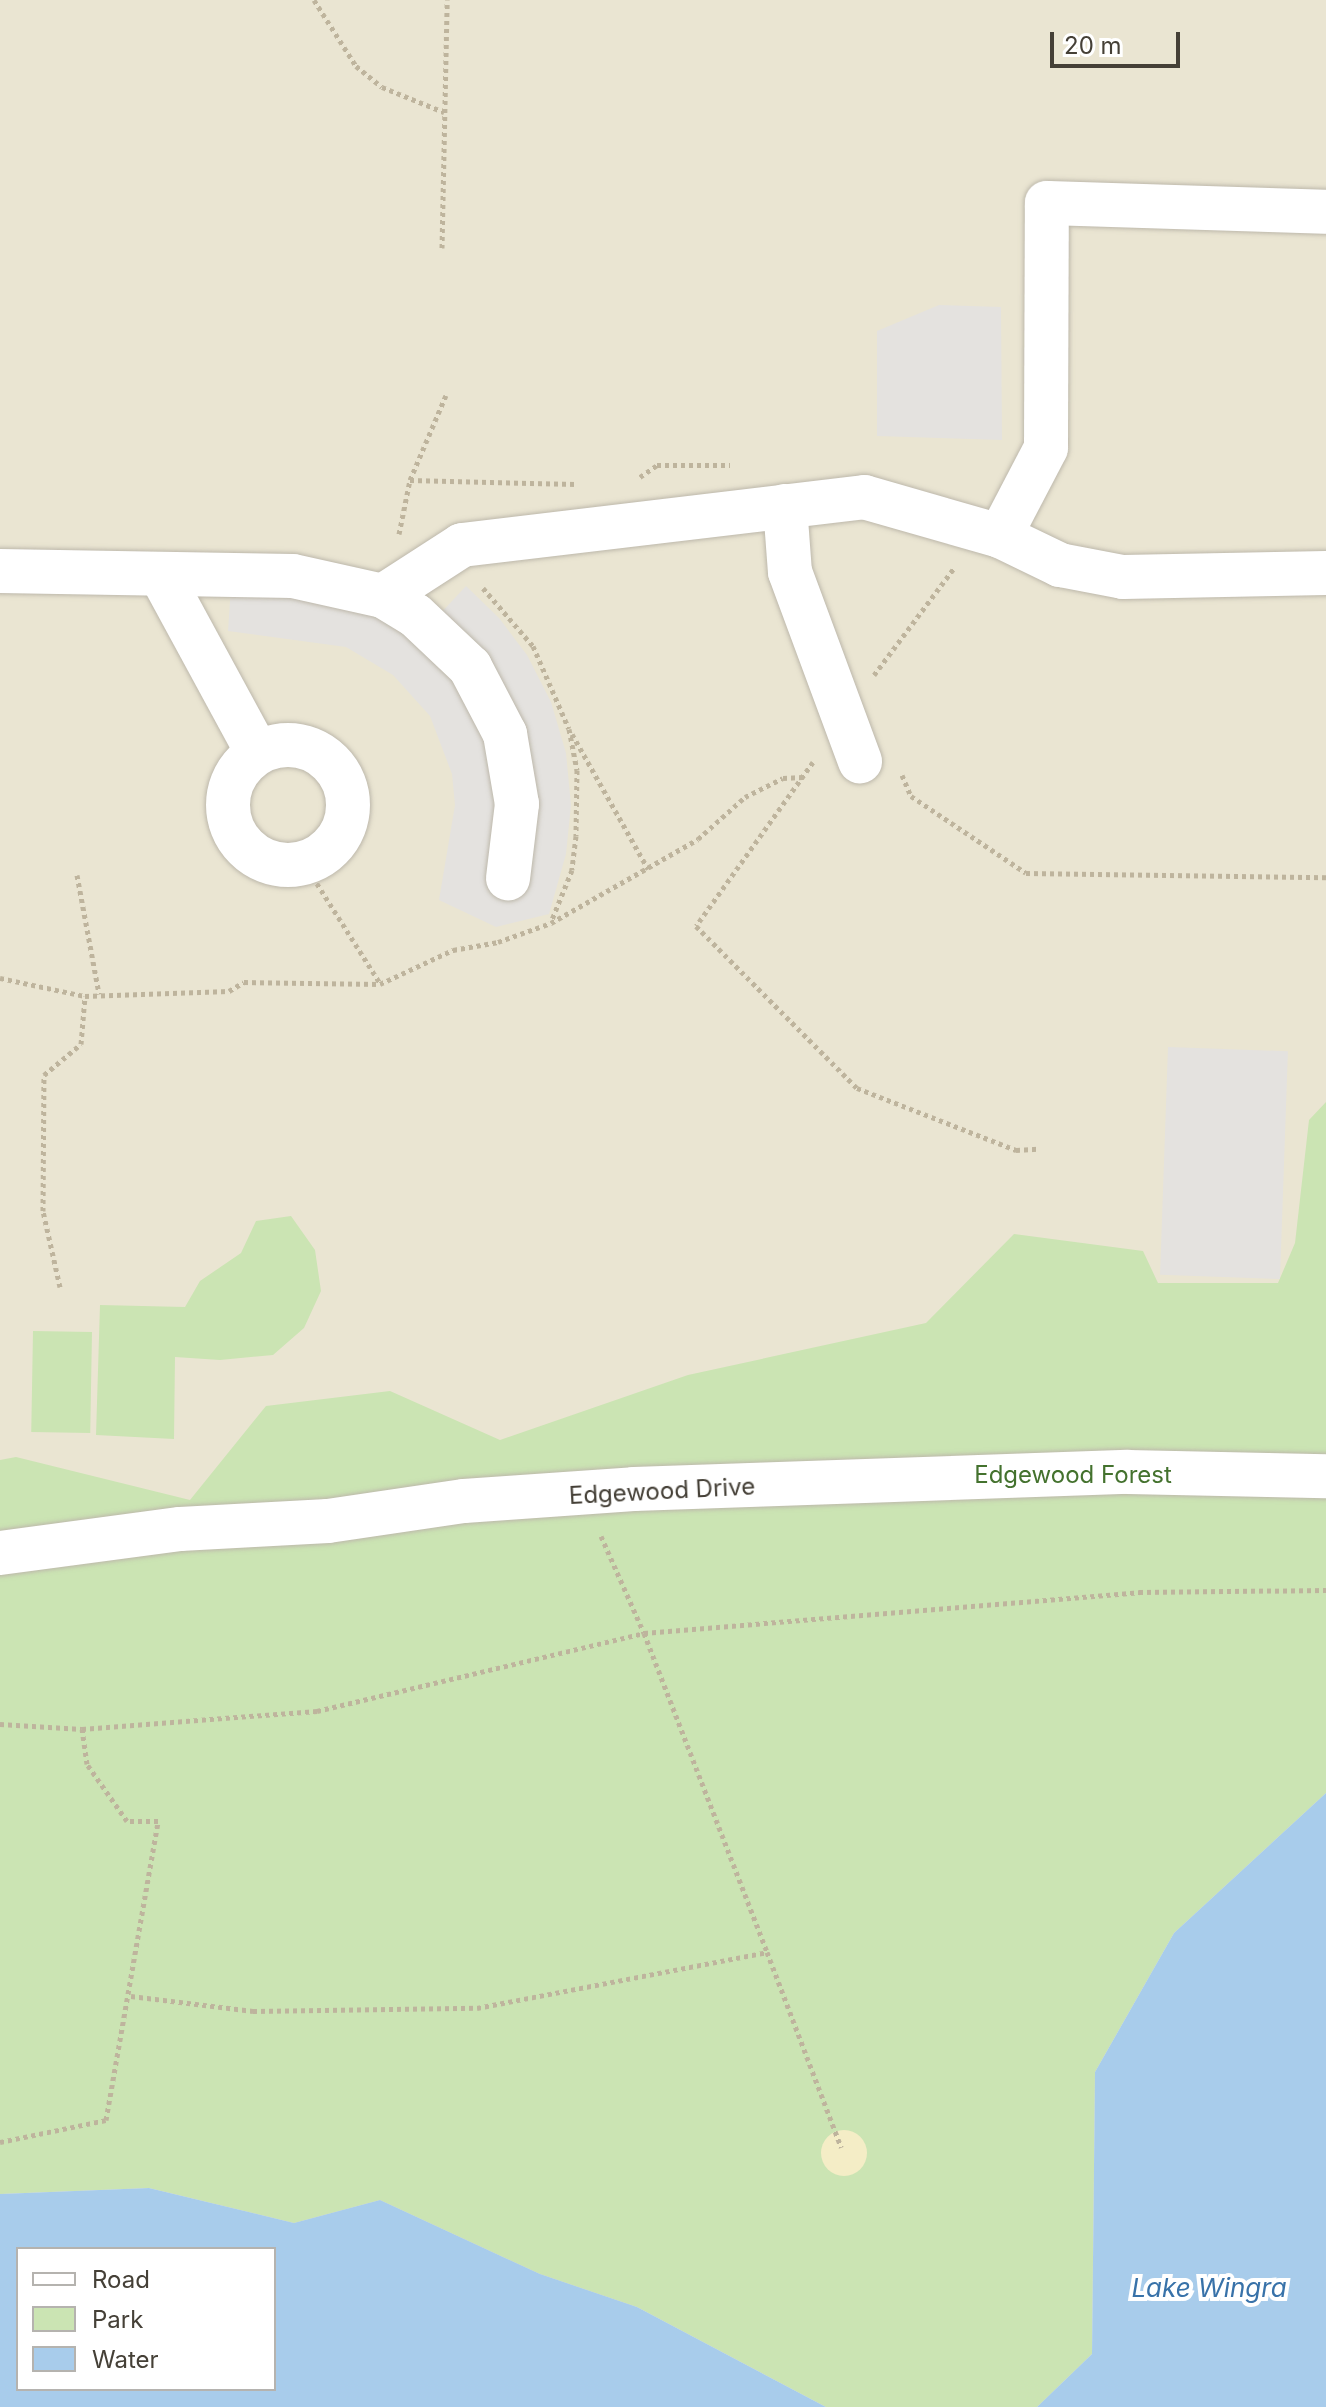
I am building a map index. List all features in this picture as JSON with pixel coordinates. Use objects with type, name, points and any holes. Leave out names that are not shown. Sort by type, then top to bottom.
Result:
[{"type":"lane","points":[[986,531],[1046,448],[1047,203],[1326,212]]},
{"type":"lane","points":[[383,596],[462,545],[864,497],[986,531],[1060,565],[1123,577],[1326,573]]},
{"type":"lane","points":[[785,506],[790,572],[835,685],[860,761]]},
{"type":"lane","points":[[0,571],[293,576],[383,596],[445,639],[490,699],[505,734],[515,781],[515,839],[508,878]]},
{"type":"lane","points":[[161,575],[257,752]]},
{"type":"lane","points":[[277,745],[318,752],[344,783],[345,823],[329,849],[304,863],[266,861],[243,844],[228,819],[231,781],[257,752],[277,745]]},
{"type":"lane","name":"Edgewood Drive","points":[[0,1553],[180,1529],[328,1521],[464,1501],[1128,1472],[1326,1476]]},
{"type":"path","points":[[314,0],[356,66],[382,87],[444,112]]},
{"type":"path","points":[[442,248],[447,0]]},
{"type":"path","points":[[392,543],[400,532],[410,480],[446,395]]},
{"type":"path","points":[[629,485],[657,465],[744,465]]},
{"type":"path","points":[[410,480],[582,484]]},
{"type":"path","points":[[835,685],[876,674],[966,551],[986,531]]},
{"type":"path","points":[[569,729],[648,869]]},
{"type":"path","points":[[860,761],[892,751],[911,796],[1026,873],[1326,877]]},
{"type":"path","points":[[816,758],[696,926],[857,1088],[1016,1150],[1038,1149]]},
{"type":"path","points":[[0,978],[85,996],[229,991],[244,982],[380,984],[453,950],[498,942],[551,923],[698,839],[745,797],[783,778],[803,777]]},
{"type":"path","points":[[304,863],[380,984]]},
{"type":"path","points":[[77,875],[99,994]]},
{"type":"path","points":[[60,1287],[43,1211],[44,1075],[81,1044],[85,996]]},
{"type":"path","points":[[583,1495],[644,1633],[841,2147]]},
{"type":"path","points":[[0,1724],[82,1729],[317,1711],[644,1633],[1139,1592],[1326,1590]]},
{"type":"path","points":[[0,2142],[106,2120],[131,1996],[158,1821],[127,1821],[87,1764],[82,1729]]},
{"type":"path","points":[[131,1996],[253,2011],[477,2008],[767,1952]]},
{"type":"shaded area","points":[[0,0],[1326,0],[1326,1793],[1174,1933],[1095,2072],[1092,2354],[1037,2407],[826,2407],[637,2307],[149,2188],[0,2194]]},
{"type":"shaded area","points":[[939,305],[1001,307],[1002,440],[877,436],[877,331]]},
{"type":"shaded area","points":[[233,556],[439,615],[466,586],[499,618],[527,655],[551,702],[566,753],[571,805],[566,854],[549,914],[496,927],[439,900],[455,805],[452,774],[430,716],[393,675],[346,647],[228,631]]},
{"type":"shaded area","points":[[1168,1047],[1288,1051],[1280,1279],[1160,1275]]},
{"type":"green space","name":"Edgewood Forest","points":[[1326,1102],[1326,1793],[1174,1933],[1095,2072],[1092,2354],[1037,2407],[826,2407],[637,2307],[540,2274],[380,2200],[294,2223],[149,2188],[0,2194],[0,1460],[16,1457],[190,1500],[266,1406],[390,1391],[500,1440],[688,1375],[926,1323],[1014,1234],[1143,1251],[1158,1283],[1278,1283],[1295,1243],[1309,1120]]},
{"type":"green space","points":[[291,1216],[315,1250],[321,1291],[304,1328],[273,1355],[220,1360],[175,1357],[174,1439],[96,1435],[100,1305],[185,1307],[200,1281],[241,1253],[256,1221]]},
{"type":"green space","points":[[33,1331],[92,1332],[90,1433],[31,1432]]},
{"type":"sand","points":[[844,2130],[860,2137],[867,2153],[860,2169],[844,2176],[828,2169],[821,2153],[828,2137]]},
{"type":"water","name":"Lake Wingra","points":[[1326,1793],[1326,2407],[1037,2407],[1092,2354],[1095,2072],[1174,1933]]},
{"type":"water","points":[[149,2188],[294,2223],[380,2200],[540,2274],[637,2307],[826,2407],[0,2407],[0,2194]]}]
